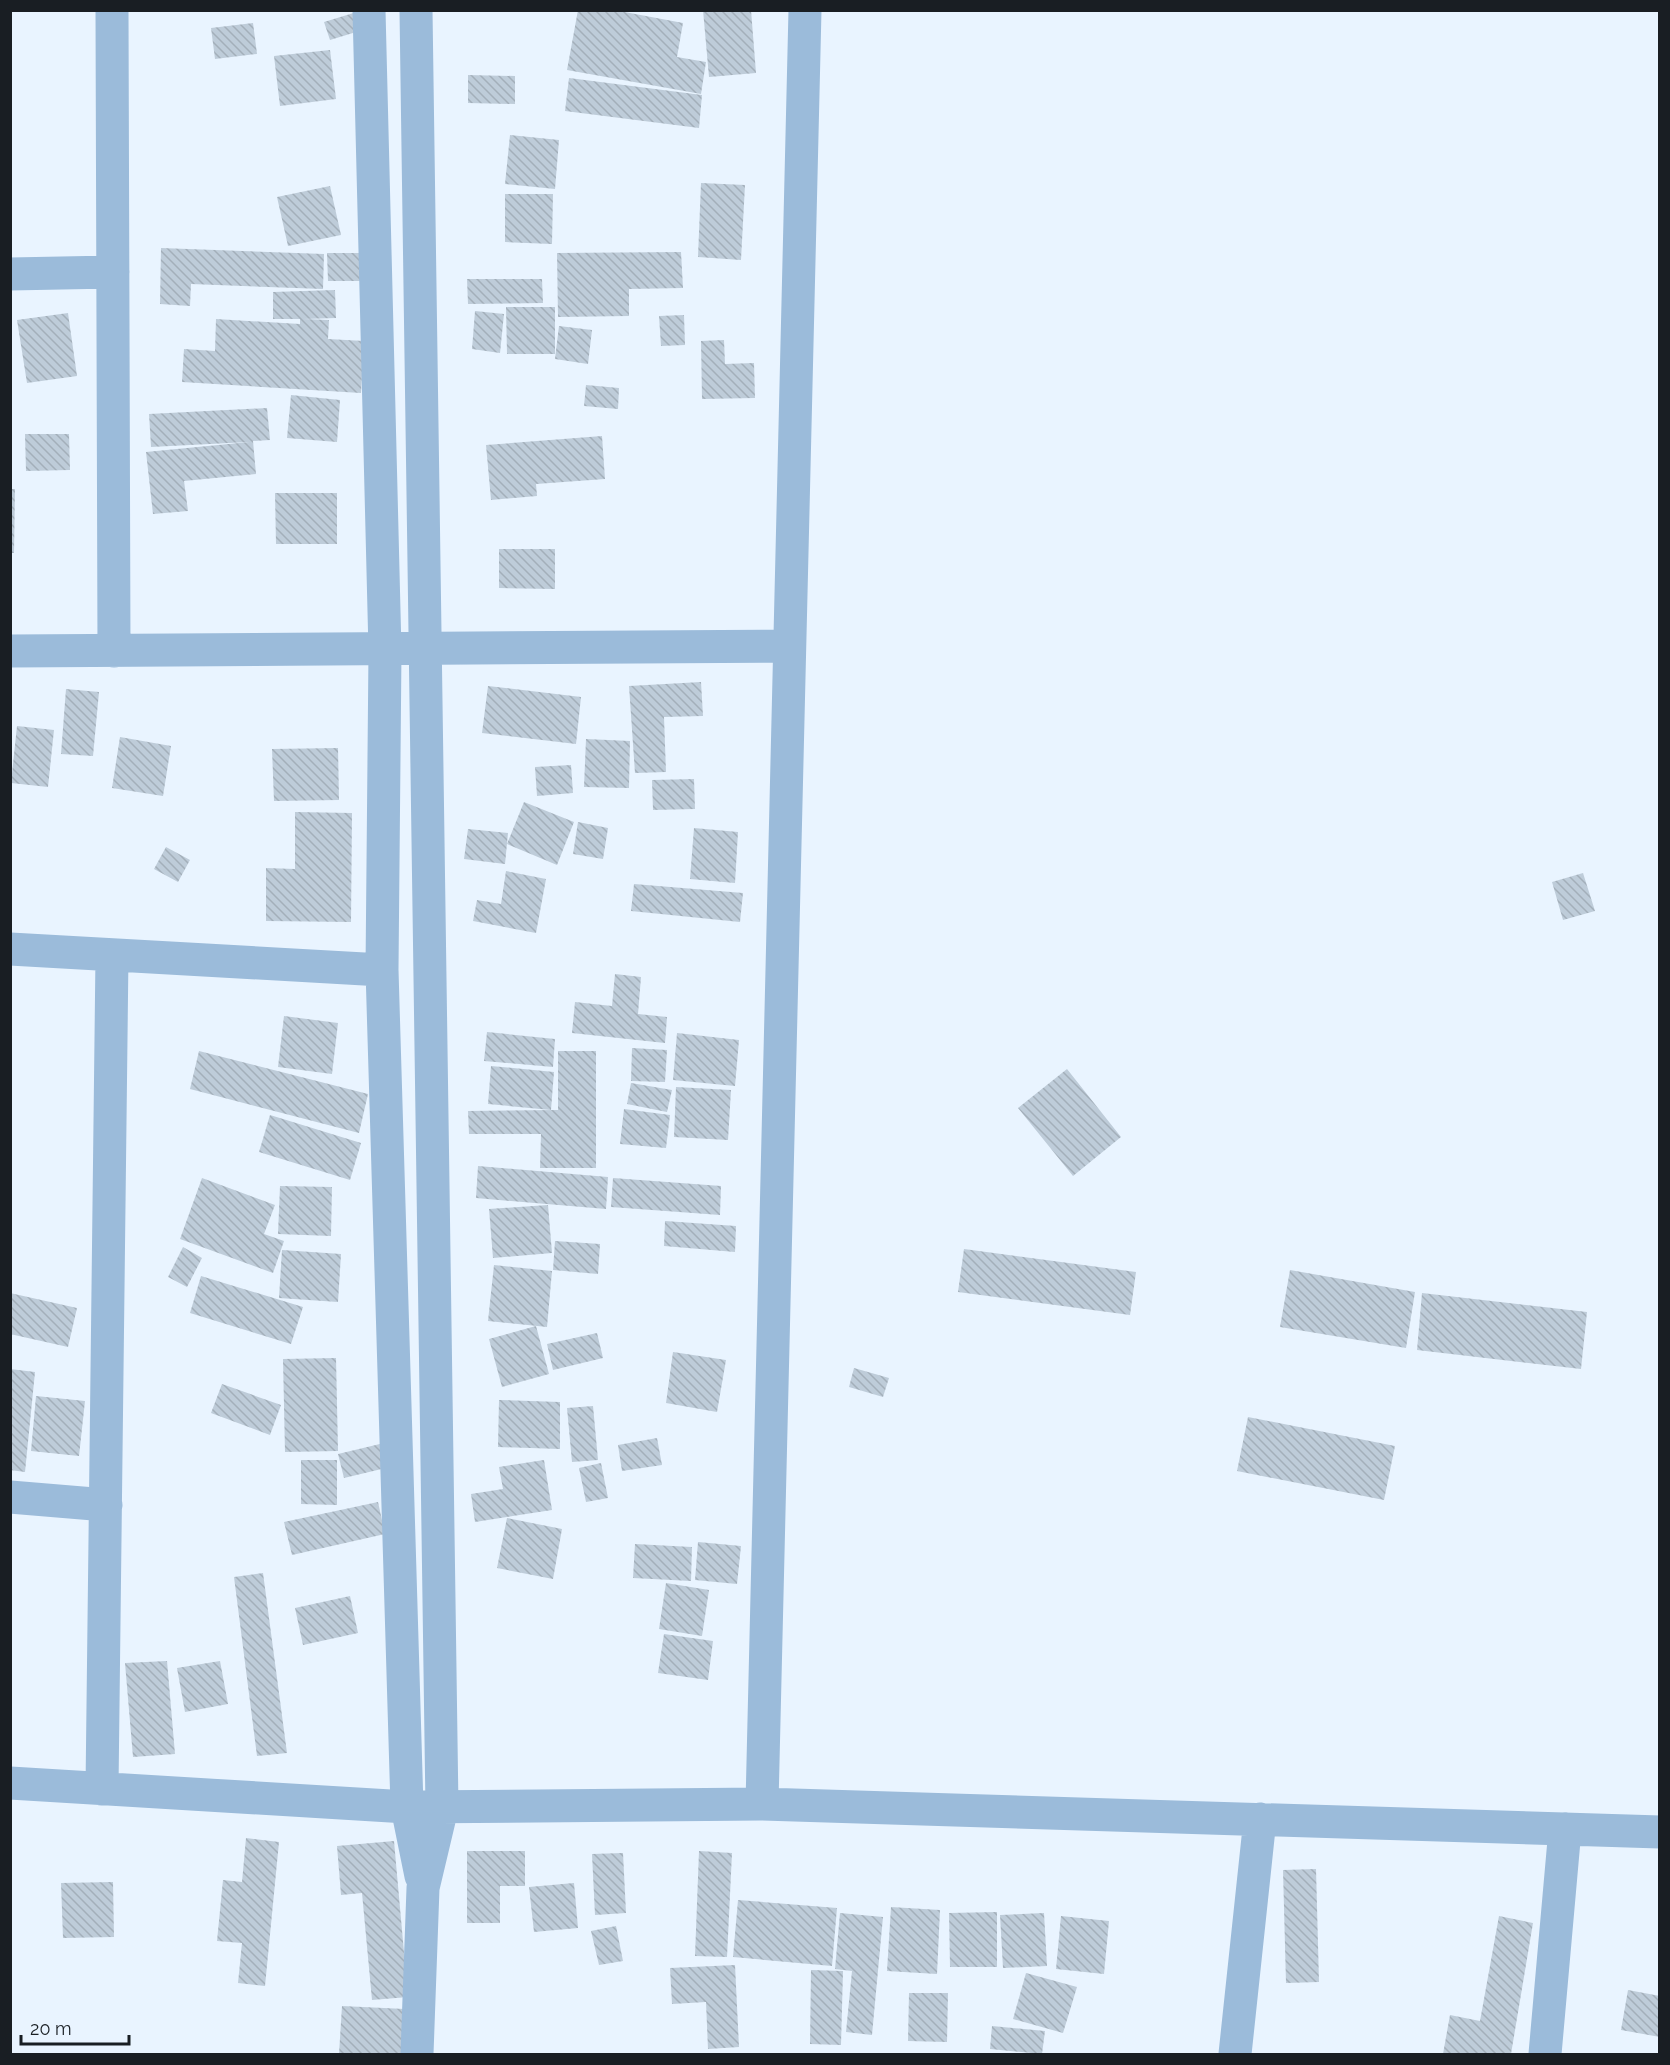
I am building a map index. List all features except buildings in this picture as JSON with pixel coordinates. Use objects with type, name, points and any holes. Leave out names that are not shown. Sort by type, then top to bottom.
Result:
[{"type":"street","points":[[112,10],[114,651]]},
{"type":"street","points":[[369,10],[385,651],[382,970],[407,1807],[423,1888]]},
{"type":"street","points":[[416,10],[442,1808],[423,1888],[417,2055]]},
{"type":"street","points":[[762,1804],[804,10]]},
{"type":"street","points":[[10,274],[113,272]]},
{"type":"street","points":[[10,651],[425,651],[789,646]]},
{"type":"street","points":[[10,949],[382,970]]},
{"type":"street","points":[[102,1789],[112,955]]},
{"type":"street","points":[[10,1497],[106,1505]]},
{"type":"street","points":[[10,1783],[407,1807],[762,1804],[1659,1832]]},
{"type":"street","points":[[1236,2055],[1260,1819]]},
{"type":"street","points":[[1545,2055],[1565,1829]]}]
